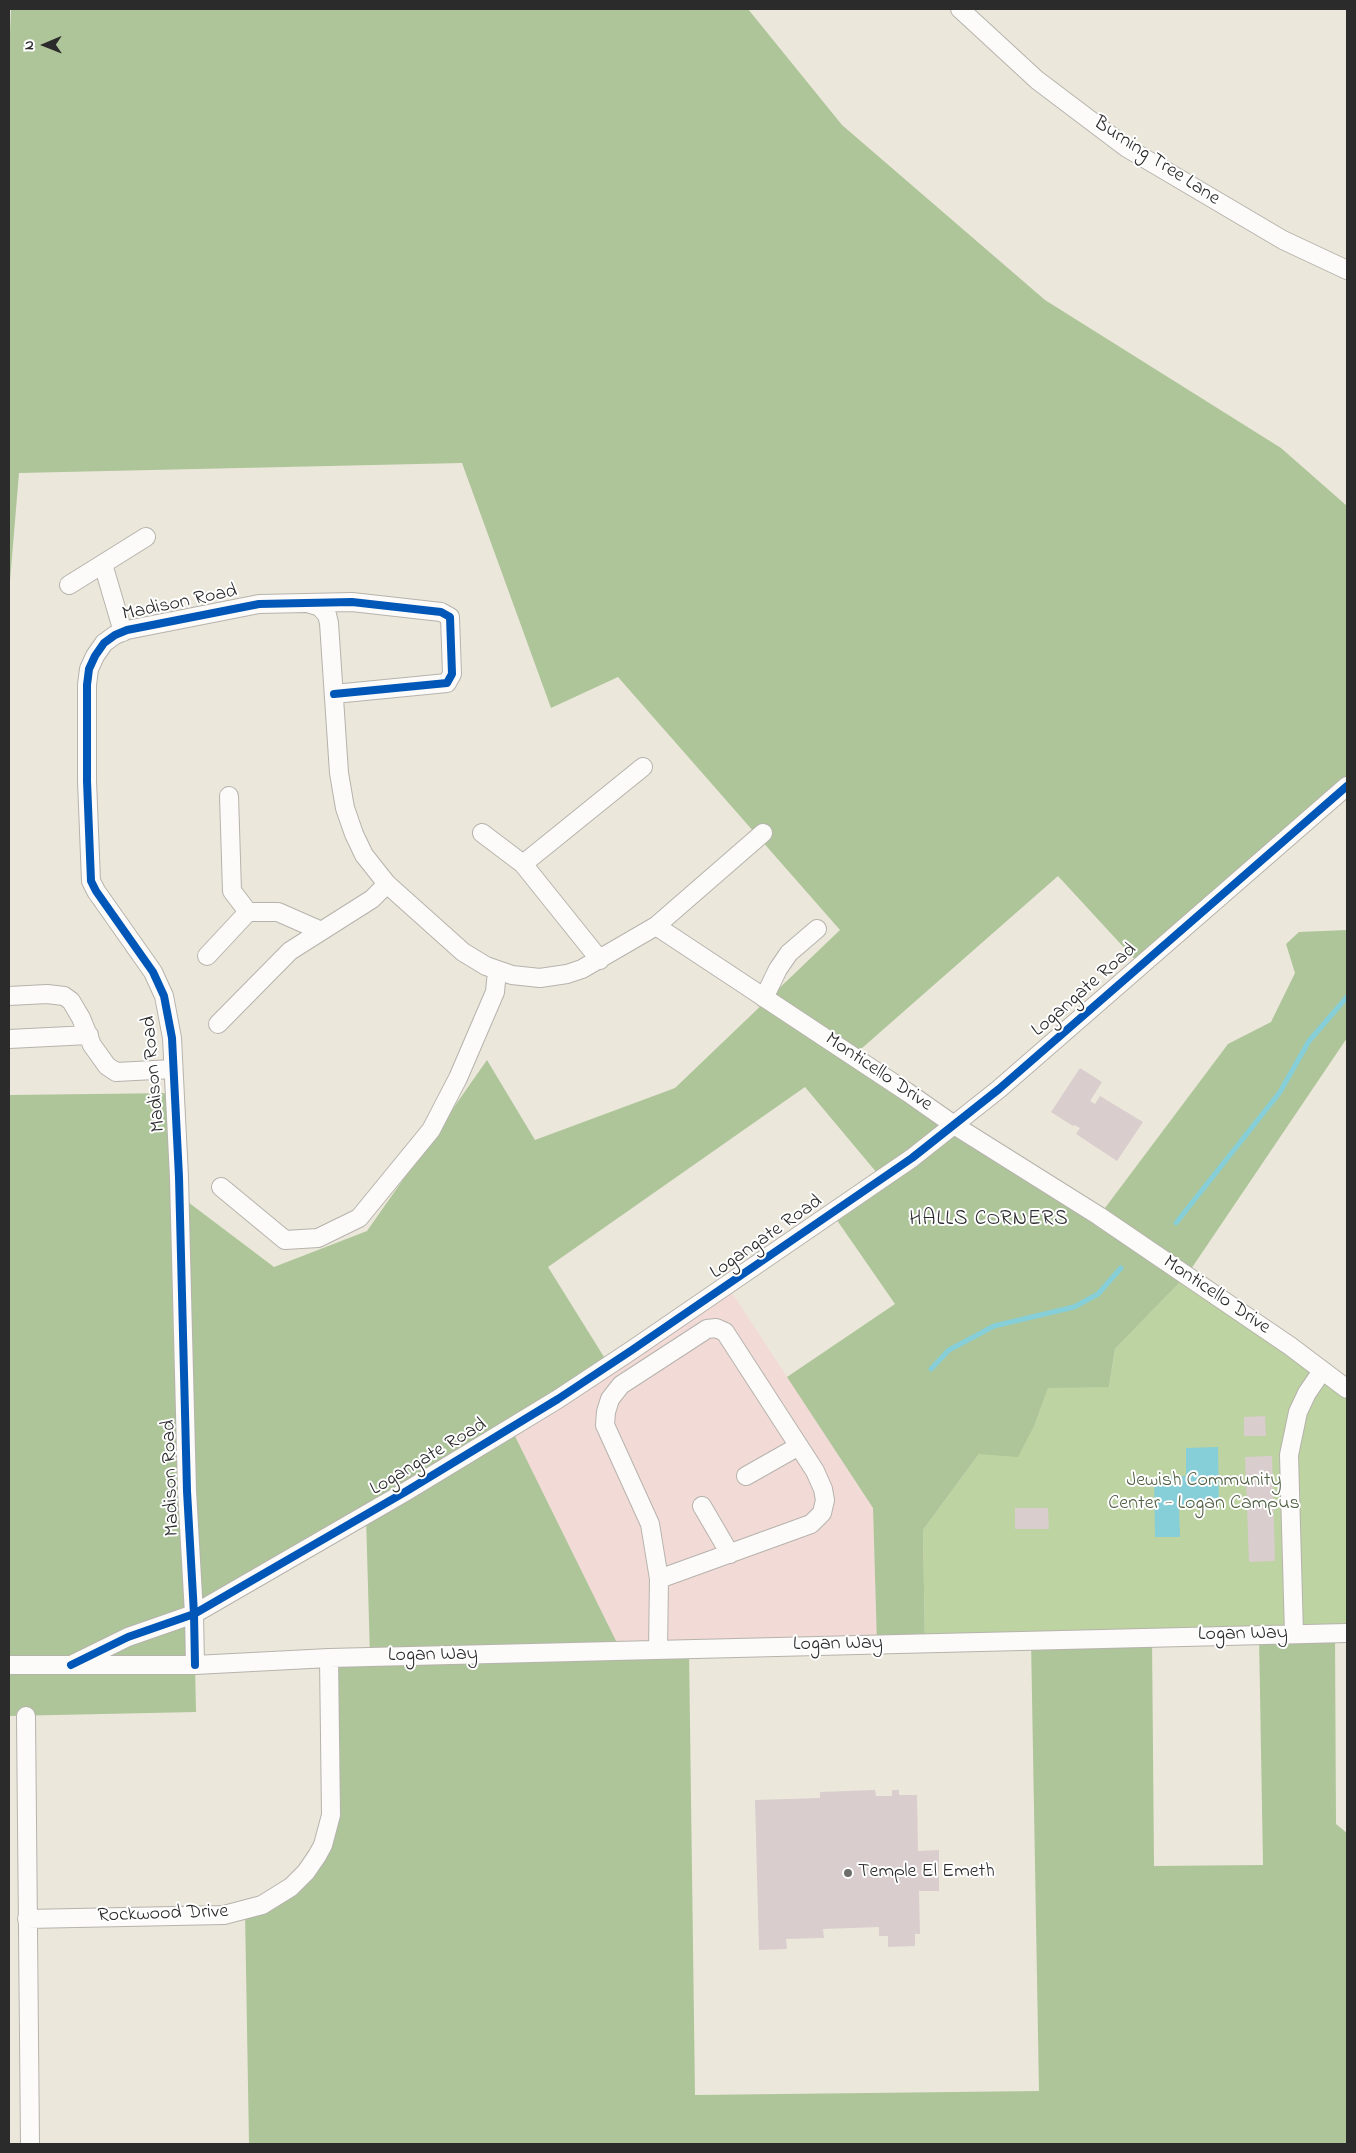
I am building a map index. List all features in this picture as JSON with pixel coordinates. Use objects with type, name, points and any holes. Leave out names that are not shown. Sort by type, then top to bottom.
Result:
[{"type":"street","name":"Burning Tree Lane","points":[[960,9],[1037,80],[1126,148],[1283,240],[1347,270]]},
{"type":"street","points":[[69,585],[146,536]]},
{"type":"street","points":[[103,564],[123,632]]},
{"type":"street","points":[[304,602],[320,607],[327,615],[329,623],[339,773],[345,808],[364,855],[387,884],[463,952],[497,971],[524,977],[552,977],[582,969],[600,960],[656,926],[763,833]]},
{"type":"street","name":"Madison Road","points":[[194,1614],[187,1491],[180,1196],[170,1024],[164,996],[153,972],[91,881],[87,781],[87,685],[89,669],[104,643],[115,635],[259,604],[352,602],[441,612],[450,617],[452,674],[447,683],[334,694]]},
{"type":"street","points":[[523,864],[643,767]]},
{"type":"street","name":"Logangate Road","points":[[71,1665],[128,1637],[194,1614],[414,1487],[558,1399],[912,1158],[999,1089],[1347,786]]},
{"type":"street","points":[[228,796],[232,890],[248,912]]},
{"type":"street","points":[[482,833],[523,864],[600,960]]},
{"type":"street","points":[[218,1024],[290,951],[319,930],[372,899],[387,884]]},
{"type":"street","points":[[207,956],[248,912],[278,912],[319,930]]},
{"type":"street","name":"Monticello Drive","points":[[656,926],[954,1125],[1107,1222],[1347,1389]]},
{"type":"street","points":[[764,998],[778,969],[789,953],[817,929]]},
{"type":"street","points":[[221,1186],[285,1240],[318,1238],[359,1218],[431,1130],[458,1078],[495,992],[497,971]]},
{"type":"street","points":[[9,996],[48,994],[64,996],[72,1001],[92,1045],[107,1066],[116,1072],[173,1069]]},
{"type":"street","points":[[9,1039],[88,1035]]},
{"type":"street","points":[[676,1320],[688,1341]]},
{"type":"street","points":[[658,1650],[659,1579],[650,1524],[605,1425],[606,1412],[610,1400],[621,1385],[707,1329],[716,1328],[725,1332],[815,1471],[824,1489],[825,1500],[822,1512],[810,1524],[659,1579]]},
{"type":"street","points":[[1294,1634],[1289,1455],[1298,1412],[1307,1393],[1322,1371]]},
{"type":"street","points":[[746,1476],[799,1446]]},
{"type":"street","points":[[702,1506],[730,1554]]},
{"type":"street","points":[[194,1614],[195,1665]]},
{"type":"street","name":"Logan Way","points":[[9,1665],[195,1665],[329,1658],[1347,1632]]},
{"type":"street","name":"Rockwood Drive","points":[[27,1919],[224,1915],[262,1905],[291,1887],[306,1872],[317,1856],[323,1845],[331,1815],[329,1658]]},
{"type":"street","points":[[26,1716],[30,2144]]},
{"type":"shaded area","points":[[727,1285],[873,1508],[877,1644],[621,1651],[511,1428]]},
{"type":"green space","points":[[11,9],[748,9],[842,125],[1045,300],[1281,448],[1347,506],[1347,797],[1140,965],[1058,876],[853,1056],[1099,1216],[1228,1044],[1271,1022],[1295,973],[1286,944],[1299,932],[1347,930],[1347,1038],[1187,1275],[1115,1349],[1109,1387],[1048,1388],[1035,1424],[1018,1457],[979,1454],[923,1530],[925,1643],[877,1644],[873,1508],[787,1377],[895,1304],[832,1213],[882,1179],[805,1087],[548,1267],[609,1365],[511,1428],[621,1651],[689,1649],[695,2095],[1039,2091],[1031,1640],[1152,1637],[1154,1866],[1263,1865],[1259,1635],[1335,1633],[1336,1824],[1347,1833],[1347,2144],[249,2144],[245,1911],[262,1905],[323,1845],[329,1658],[370,1657],[366,1516],[194,1614],[196,1712],[9,1716],[9,1095],[175,1093],[180,1196],[274,1267],[367,1231],[487,1060],[535,1140],[675,1088],[840,930],[618,677],[551,708],[462,463],[19,473],[9,593],[9,60]]},
{"type":"green space","name":"Jewish Community Center - Logan Campus","points":[[1187,1275],[1347,1389],[1347,1633],[925,1643],[923,1530],[979,1454],[1035,1424],[1048,1387],[1109,1387],[1115,1349]]},
{"type":"water","points":[[1218,1447],[1219,1507],[1179,1508],[1180,1537],[1155,1537],[1154,1477],[1186,1476],[1186,1448]]},
{"type":"building","points":[[1080,1068],[1102,1082],[1090,1101],[1095,1104],[1100,1096],[1143,1122],[1117,1161],[1076,1134],[1080,1128],[1073,1126],[1051,1112]]},
{"type":"building","points":[[1265,1416],[1266,1436],[1244,1436],[1244,1417]]},
{"type":"building","points":[[1272,1456],[1275,1561],[1249,1562],[1245,1457]]},
{"type":"building","points":[[1015,1508],[1048,1508],[1049,1529],[1015,1529]]},
{"type":"building","name":"Temple El Emeth","points":[[875,1790],[876,1796],[892,1796],[892,1790],[899,1790],[899,1795],[917,1795],[918,1851],[939,1850],[939,1891],[919,1891],[920,1934],[915,1934],[915,1946],[888,1947],[888,1936],[879,1936],[879,1927],[823,1929],[824,1938],[786,1939],[787,1949],[759,1950],[755,1800],[820,1798],[820,1792]]},
{"type":"waterway","points":[[1176,1223],[1280,1092],[1309,1041],[1347,997]]},
{"type":"waterway","points":[[931,1369],[949,1350],[994,1326],[1074,1307],[1098,1294],[1121,1268]]},
{"type":"cycle path","points":[[71,1665],[128,1637],[194,1614],[187,1491],[179,1177],[172,1038],[164,996],[153,972],[91,881],[87,781],[87,685],[89,669],[104,643],[115,635],[127,630],[259,604],[352,602],[441,612],[450,617],[452,674],[447,683],[334,694]]},
{"type":"cycle path","points":[[195,1665],[194,1614],[405,1492],[558,1399],[912,1158],[999,1089],[1347,786]]},
{"type":"place","name":"Temple El Emeth","points":[[848,1873]]},
{"type":"district","name":"HALLS CORNERS","points":[[989,1221]]}]
